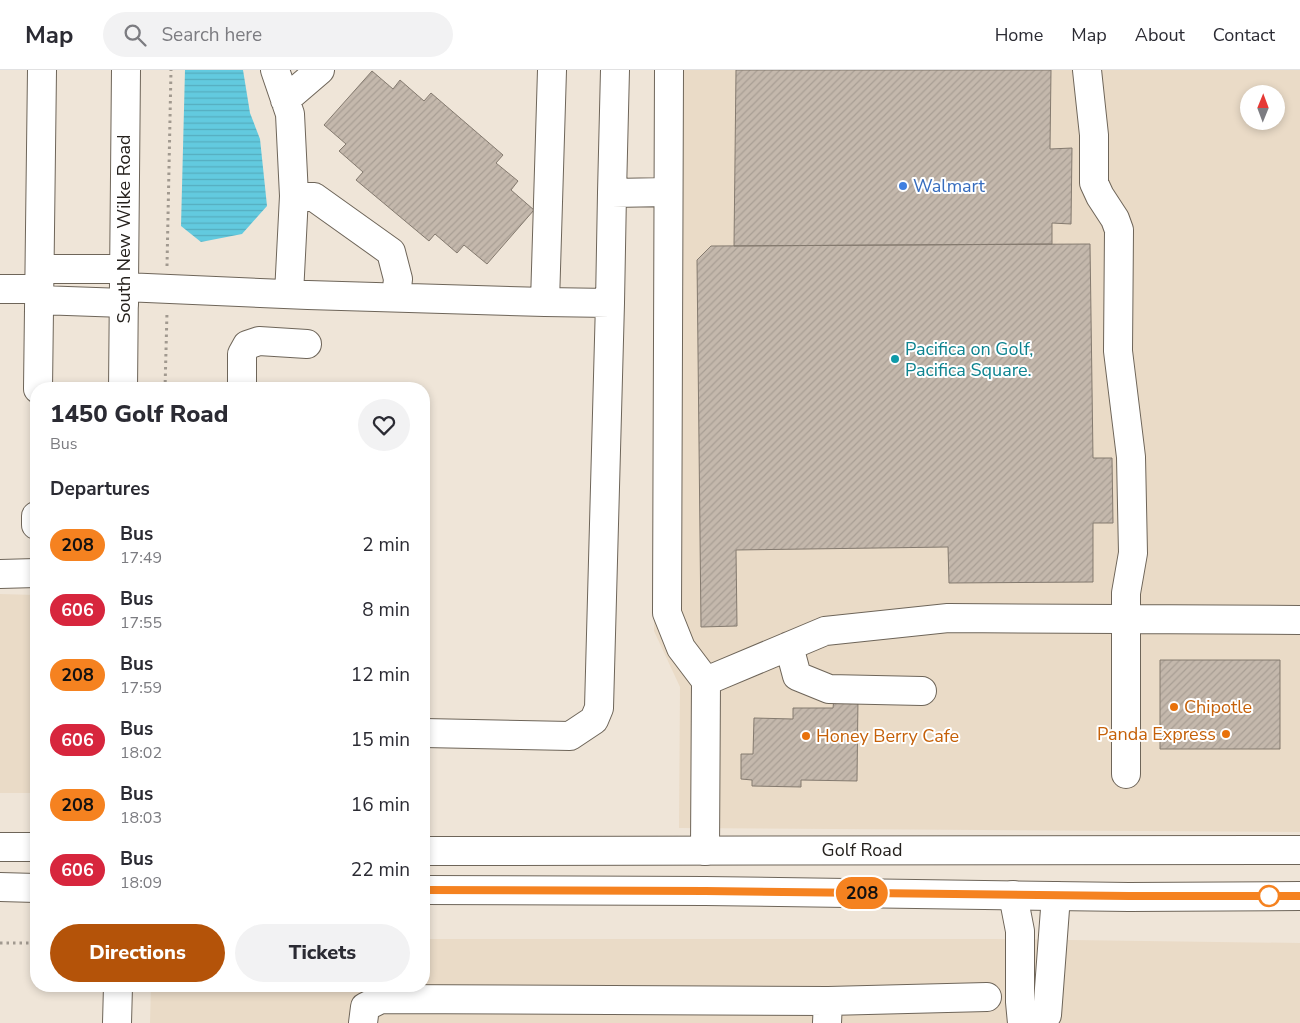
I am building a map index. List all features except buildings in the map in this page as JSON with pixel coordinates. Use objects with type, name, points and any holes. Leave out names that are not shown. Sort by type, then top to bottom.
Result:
[{"type":"main road","points":[[38,382],[42,70]]},
{"type":"main road","name":"South New Wilke Road","points":[[123,382],[126,70]]},
{"type":"main road","points":[[274,70],[290,114],[294,196],[289,294]]},
{"type":"main road","points":[[285,100],[320,70]]},
{"type":"main road","points":[[545,302],[552,70]]},
{"type":"main road","points":[[430,733],[570,736],[594,720],[599,708],[614,70]]},
{"type":"main road","points":[[669,70],[667,613],[681,648],[706,681],[705,851]]},
{"type":"main road","points":[[1087,70],[1094,135],[1094,182],[1100,196],[1115,219],[1119,230],[1118,352],[1131,456],[1133,553],[1126,594],[1126,774]]},
{"type":"main road","points":[[612,193],[668,192]]},
{"type":"main road","points":[[294,196],[314,197],[391,252],[398,279],[396,297]]},
{"type":"main road","points":[[0,288],[124,286],[289,294],[610,303]]},
{"type":"main road","points":[[242,382],[242,354],[247,345],[259,341],[307,344]]},
{"type":"main road","points":[[0,574],[30,573]]},
{"type":"main road","points":[[706,681],[825,631],[948,618],[1300,620]]},
{"type":"main road","points":[[789,646],[797,676],[829,689],[922,691]]},
{"type":"main road","points":[[0,847],[30,847]]},
{"type":"main road","name":"Golf Road","points":[[430,851],[1300,850]]},
{"type":"main road","points":[[0,887],[30,888]]},
{"type":"main road","points":[[430,890],[705,891],[1056,896],[1300,896]]},
{"type":"main road","points":[[1014,895],[1020,931],[1020,1002],[1022,1023]]},
{"type":"main road","points":[[1041,1023],[1047,1015],[1056,896]]},
{"type":"main road","points":[[117,1023],[118,992]]},
{"type":"main road","points":[[363,1023],[365,1007],[381,999],[827,1012],[987,998]]},
{"type":"path","points":[[165,382],[171,70]]},
{"type":"path","points":[[0,943],[30,943]]},
{"type":"shaded area","points":[[661,70],[1300,70],[1300,832],[679,828],[680,687],[654,631]]},
{"type":"shaded area","points":[[0,594],[30,595],[30,793],[0,793]]},
{"type":"shaded area","points":[[430,939],[992,939],[1300,943],[1300,1023],[150,1023],[151,992],[430,992]]},
{"type":"water","points":[[185,70],[243,70],[250,113],[260,139],[267,206],[242,234],[201,242],[181,226]]},
{"type":"bus line","name":"208","points":[[430,890],[1300,896]]},
{"type":"place","name":"Walmart","points":[[903,186]]},
{"type":"place","name":"Pacifica on Golf, Pacifica Square.","points":[[895,359]]},
{"type":"place","name":"Chipotle","points":[[1174,707]]},
{"type":"place","name":"Panda Express","points":[[1226,734]]},
{"type":"place","name":"Honey Berry Cafe","points":[[806,736]]}]
